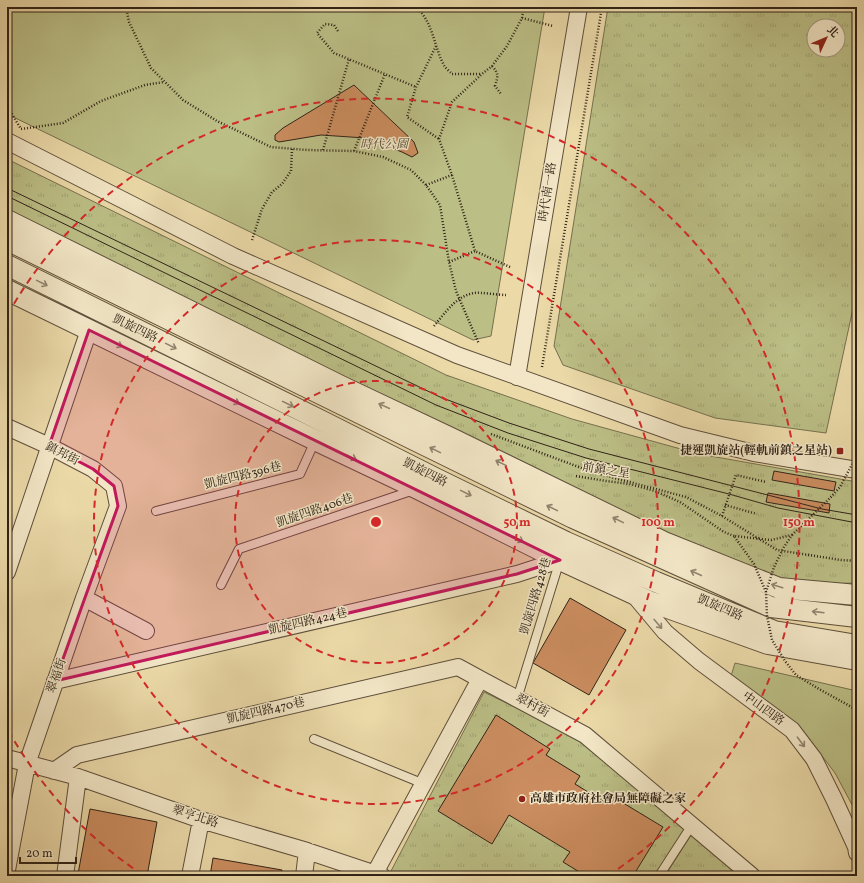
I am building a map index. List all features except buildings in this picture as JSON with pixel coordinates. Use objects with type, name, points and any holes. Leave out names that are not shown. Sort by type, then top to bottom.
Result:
[{"type":"street","name":"時代南一路","points":[[517,377],[578,7]]},
{"type":"street","points":[[7,141],[233,256],[456,355],[680,435],[754,453],[857,470]]},
{"type":"street","name":"凱旋四路","points":[[7,220],[341,386],[458,442],[570,530],[633,594],[651,602],[768,644],[857,660]]},
{"type":"street","name":"凱旋四路","points":[[7,240],[570,530],[656,582],[774,631],[857,645]]},
{"type":"street","name":"凱旋四路","points":[[7,265],[324,422],[427,483]]},
{"type":"street","name":"凱旋四路","points":[[7,290],[315,440],[427,483],[570,530],[771,607],[857,617]]},
{"type":"street","points":[[7,572],[89,330]]},
{"type":"street","name":"鎮邦街","points":[[7,427],[49,446],[93,469],[114,486]]},
{"type":"street","name":"翠福街","points":[[7,870],[27,764],[84,598],[118,506],[114,486]]},
{"type":"street","name":"凱旋四路","points":[[570,530],[664,542],[780,588],[857,596]]},
{"type":"street","name":"凱旋四路424巷","points":[[55,681],[517,574],[570,530]]},
{"type":"street","name":"中山四路","points":[[633,594],[665,632],[699,661],[792,730],[814,759],[856,847],[857,853]]},
{"type":"street","points":[[84,598],[146,631]]},
{"type":"street","name":"凱旋四路470巷","points":[[54,770],[77,755],[458,667],[480,679]]},
{"type":"street","points":[[379,875],[424,784],[480,679]]},
{"type":"street","name":"翠村街","points":[[480,679],[585,735],[752,876]]},
{"type":"street","name":"翠亨北路","points":[[7,758],[78,777],[201,820],[307,851],[379,875]]},
{"type":"street","points":[[65,876],[78,777]]},
{"type":"street","points":[[190,876],[201,820]]},
{"type":"street","points":[[304,876],[307,851]]},
{"type":"lane","name":"凱旋四路396巷","points":[[156,511],[300,474],[315,440]]},
{"type":"lane","name":"凱旋四路406巷","points":[[221,585],[239,549],[427,483]]},
{"type":"lane","name":"凱旋四路428巷","points":[[517,699],[570,530]]},
{"type":"lane","points":[[314,739],[424,784]]},
{"type":"lane","points":[[659,876],[692,825]]},
{"type":"path","points":[[126,7],[129,22],[151,68],[183,100],[217,121],[271,147],[354,151],[383,157],[411,170],[426,185],[440,205],[456,291],[479,345]]},
{"type":"path","points":[[415,7],[420,10],[429,26],[446,68],[452,74],[482,74]]},
{"type":"path","points":[[439,139],[452,102],[492,66],[507,46],[522,18],[524,7]]},
{"type":"path","points":[[542,370],[602,7]]},
{"type":"path","points":[[522,18],[553,26]]},
{"type":"path","points":[[338,31],[334,25],[325,24],[317,34],[334,53],[416,87]]},
{"type":"path","points":[[436,46],[416,87],[407,117],[439,139],[452,175],[475,251]]},
{"type":"path","points":[[323,150],[349,59]]},
{"type":"path","points":[[492,66],[498,76],[495,86],[501,94]]},
{"type":"path","points":[[354,151],[385,74]]},
{"type":"path","points":[[7,106],[21,129],[64,124],[101,101],[145,85],[164,82]]},
{"type":"path","points":[[252,240],[262,209],[272,192],[282,184],[290,171],[292,149]]},
{"type":"path","points":[[426,185],[452,175]]},
{"type":"path","points":[[450,262],[475,251],[510,267]]},
{"type":"path","points":[[432,328],[459,298],[475,293],[506,295]]},
{"type":"path","name":"前鎮之星","points":[[857,394],[855,459],[840,487],[832,497],[792,535],[774,567],[766,592],[767,616],[772,640],[785,661],[796,675],[857,710]]},
{"type":"path","points":[[489,433],[592,472],[686,497],[722,516],[777,550],[857,561]]},
{"type":"path","points":[[722,516],[736,475],[766,482]]},
{"type":"path","name":"前鎮之星","points":[[576,476],[630,484],[655,491],[680,502],[724,532],[734,536],[771,540],[792,535]]},
{"type":"path","points":[[725,506],[757,514]]},
{"type":"path","name":"前鎮之星","points":[[734,536],[754,564],[766,592]]},
{"type":"highlighted area","points":[[89,330],[560,560],[517,574],[55,681],[118,506],[114,486],[93,469],[49,446]]},
{"type":"green space","name":"時代公園","points":[[7,7],[545,7],[491,336],[473,340],[7,114]]},
{"type":"green space","points":[[608,7],[857,7],[857,290],[826,433],[715,418],[563,365],[554,346]]},
{"type":"green space","points":[[7,159],[446,375],[572,419],[699,454],[857,482],[857,583],[813,584],[780,579],[668,535],[7,214]]},
{"type":"green space","points":[[735,663],[857,691],[857,814],[835,773],[804,732],[771,705],[731,676]]},
{"type":"green space","points":[[484,692],[582,740],[687,827],[655,876],[398,876],[390,873]]},
{"type":"green space","points":[[693,832],[745,876],[665,876]]},
{"type":"tram line","points":[[7,188],[440,397],[509,423],[589,449],[822,509],[857,515]]},
{"type":"tram line","points":[[7,196],[436,405],[508,433],[586,458],[778,508],[857,523]]},
{"type":"place","name":"捷運凱旋站(輕軌前鎮之星站)","points":[[840,451]]},
{"type":"place","name":"高雄市政府社會局無障礙之家","points":[[522,799]]}]
